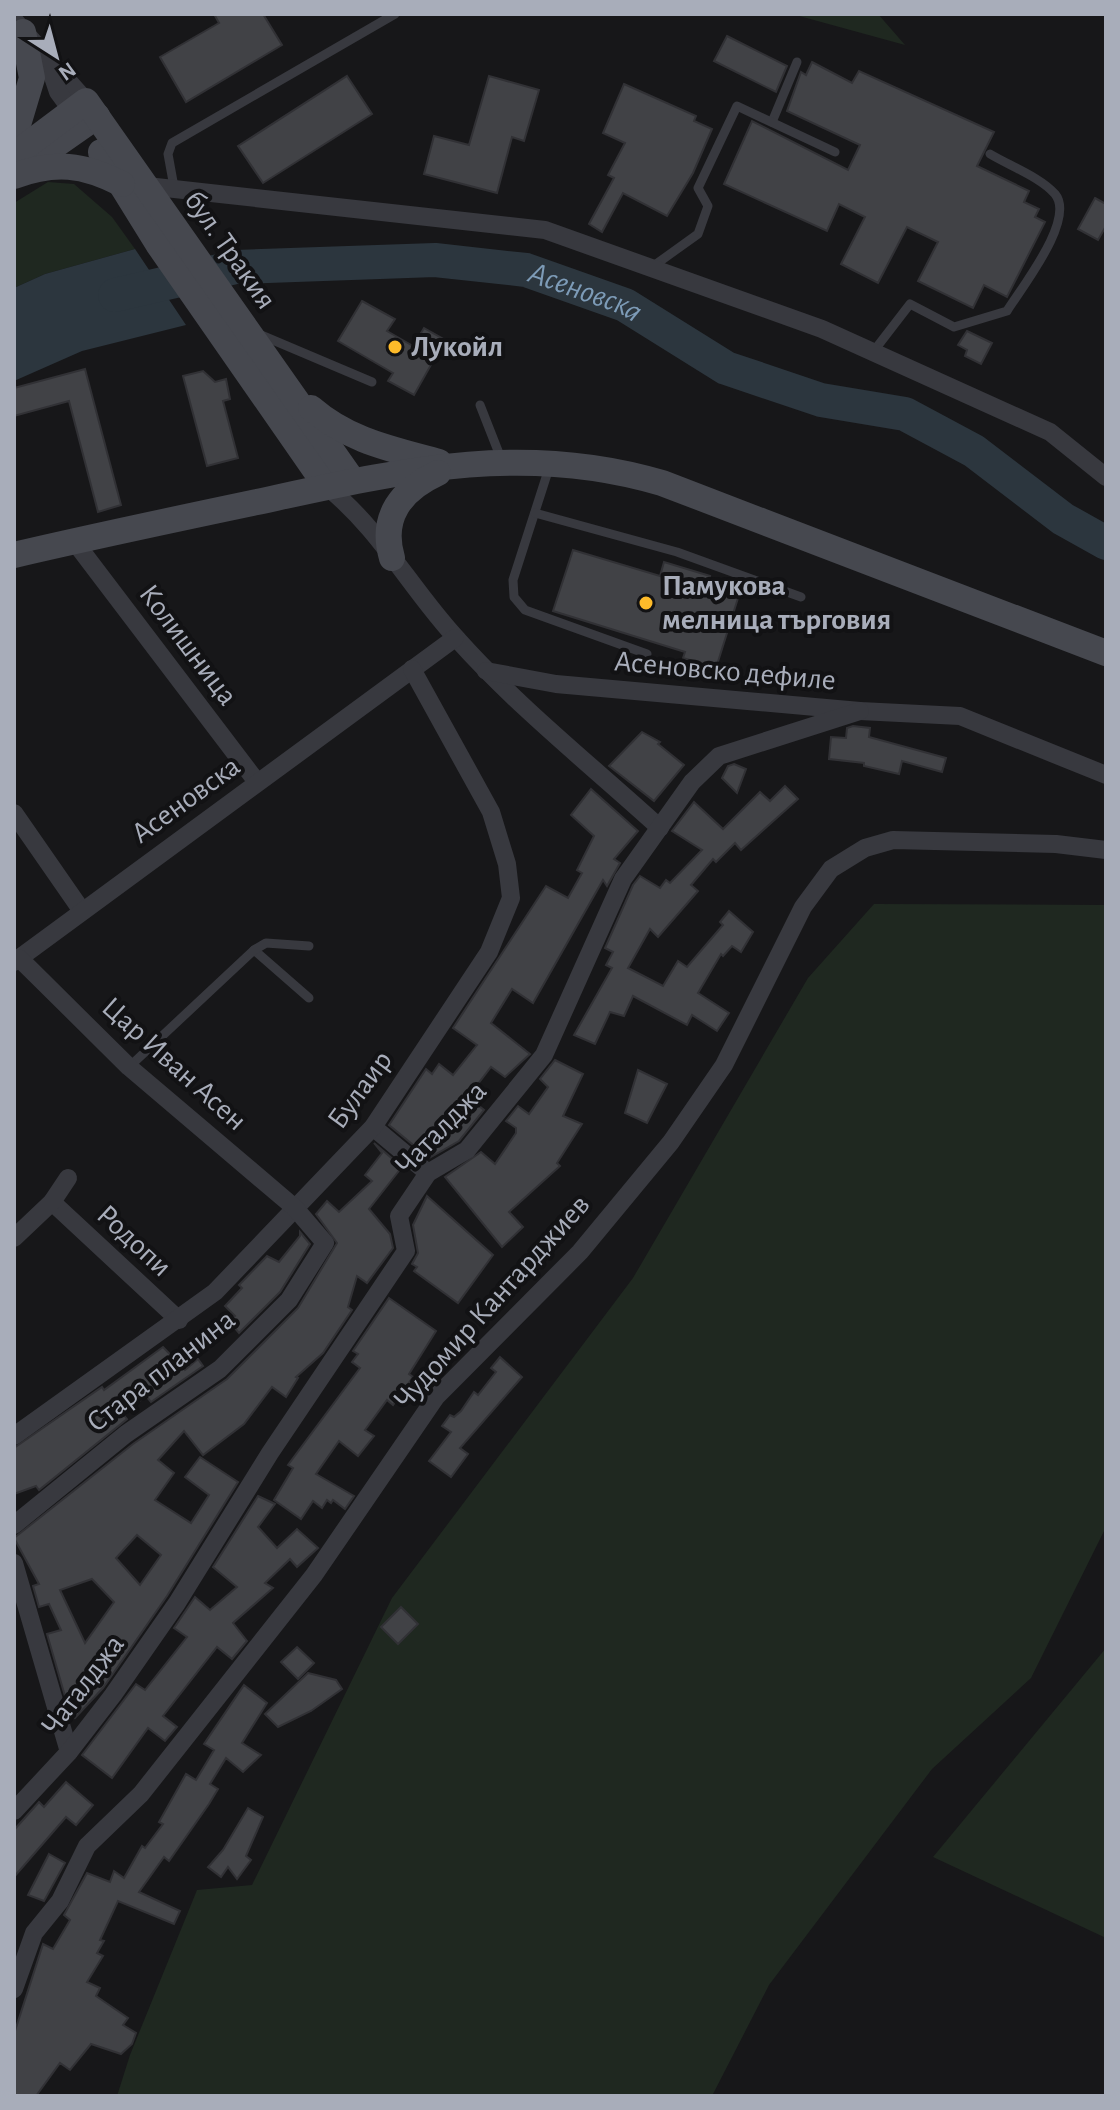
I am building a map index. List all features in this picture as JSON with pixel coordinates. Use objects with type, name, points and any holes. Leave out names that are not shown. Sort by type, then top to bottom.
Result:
[{"type":"main road","points":[[14,138],[32,78],[19,26]]},
{"type":"main road","points":[[14,155],[84,113]]},
{"type":"main road","points":[[14,175],[84,113]]},
{"type":"main road","name":"бул. Тракия","points":[[84,113],[170,240],[210,320],[297,442],[340,484]]},
{"type":"main road","points":[[14,175],[51,165],[66,165],[134,185]]},
{"type":"main road","name":"бул. Тракия","points":[[170,240],[242,322],[285,384],[340,484]]},
{"type":"main road","points":[[285,384],[326,420],[350,435],[458,463]]},
{"type":"main road","points":[[266,500],[295,477],[299,460],[297,442]]},
{"type":"main road","points":[[14,555],[340,484],[458,463],[551,462],[598,468],[696,495],[1106,653]]},
{"type":"main road","points":[[392,558],[387,533],[404,497],[426,478],[458,463]]},
{"type":"street","name":"бул. Тракия","points":[[19,26],[48,62],[71,80],[84,113]]},
{"type":"street","points":[[134,185],[545,230],[652,267],[873,352],[1050,432],[1106,477]]},
{"type":"street","points":[[340,484],[356,510],[455,638],[486,671],[660,828]]},
{"type":"street","points":[[340,484],[356,510]]},
{"type":"street","name":"Колишница","points":[[74,541],[257,782]]},
{"type":"street","name":"Асеновска","points":[[16,960],[455,638]]},
{"type":"street","name":"Булаир","points":[[14,1436],[215,1292],[373,1127],[489,952],[511,898],[507,864],[491,812],[412,669]]},
{"type":"street","name":"Асеновско дефиле","points":[[486,671],[556,684],[860,711],[960,716],[1106,775]]},
{"type":"street","name":"Чаталджа","points":[[14,1811],[69,1752],[177,1603],[270,1453],[406,1251],[399,1216],[428,1173],[467,1150],[544,1055],[623,879],[692,782],[719,756],[860,711]]},
{"type":"street","points":[[14,813],[82,911]]},
{"type":"street","name":"Чудомир Кантарджиев","points":[[14,1989],[34,1933],[60,1901],[87,1846],[141,1794],[314,1575],[436,1397],[580,1252],[671,1142],[724,1065],[803,907],[831,869],[865,848],[893,840],[1056,844],[1106,850]]},
{"type":"street","name":"Цар Иван Асен","points":[[16,960],[129,1067],[295,1208]]},
{"type":"street","points":[[373,1127],[428,1173]]},
{"type":"street","points":[[14,1238],[52,1202],[68,1178]]},
{"type":"street","name":"Родопи","points":[[52,1202],[179,1320]]},
{"type":"street","name":"Стара планина","points":[[14,1525],[126,1434],[220,1369],[289,1300],[325,1243],[295,1208]]},
{"type":"street","points":[[14,1563],[69,1752]]},
{"type":"lane","points":[[174,187],[168,154],[172,143],[395,14]]},
{"type":"lane","points":[[772,122],[797,62]]},
{"type":"lane","points":[[652,267],[698,234],[708,206],[698,188],[737,106],[835,152]]},
{"type":"lane","points":[[873,352],[910,304],[954,327],[1007,311],[1057,229],[1063,213],[1057,196],[990,154]]},
{"type":"lane","points":[[242,322],[372,382]]},
{"type":"lane","points":[[480,405],[502,461]]},
{"type":"lane","points":[[551,462],[513,580],[512,588],[518,605],[533,614],[647,654]]},
{"type":"lane","points":[[535,513],[677,552],[801,597]]},
{"type":"lane","points":[[129,1067],[254,950],[266,943],[309,946]]},
{"type":"lane","points":[[254,950],[309,998]]},
{"type":"shaded area","points":[[792,14],[878,14],[905,45]]},
{"type":"shaded area","points":[[48,182],[74,184],[112,217],[135,249],[45,274],[14,288],[14,203]]},
{"type":"shaded area","points":[[135,249],[186,325],[82,351],[14,381],[14,288],[45,274]]},
{"type":"shaded area","points":[[874,904],[1106,905],[1106,1527],[1031,1678],[932,1769],[769,1985],[712,2096],[117,2096],[130,2055],[197,1890],[252,1885],[392,1598],[633,1278],[808,978]]},
{"type":"shaded area","points":[[1106,1648],[1106,1938],[933,1857]]},
{"type":"building","points":[[214,14],[263,14],[282,45],[186,102],[160,57],[219,23]]},
{"type":"building","points":[[727,36],[787,66],[776,92],[714,61]]},
{"type":"building","points":[[812,62],[852,83],[859,71],[994,132],[977,166],[1029,191],[1024,202],[1039,209],[1035,217],[1045,222],[1007,297],[984,285],[973,308],[918,281],[938,242],[907,227],[878,283],[841,264],[865,217],[839,204],[827,231],[724,184],[752,121],[848,170],[860,145],[787,111],[801,72],[806,75]]},
{"type":"building","points":[[347,76],[372,114],[263,183],[238,146]]},
{"type":"building","points":[[489,76],[539,90],[524,141],[512,137],[497,193],[424,174],[434,136],[469,145]]},
{"type":"building","points":[[624,84],[696,116],[694,121],[712,129],[693,173],[667,216],[623,193],[602,232],[589,224],[614,178],[608,175],[625,143],[603,133]]},
{"type":"building","points":[[1095,198],[1106,204],[1106,226],[1098,240],[1078,229]]},
{"type":"building","name":"Лукойл","points":[[362,301],[395,319],[387,331],[413,346],[424,328],[445,340],[414,395],[388,381],[393,373],[338,341]]},
{"type":"building","points":[[967,331],[992,343],[981,364],[965,356],[967,350],[958,345]]},
{"type":"building","points":[[85,369],[121,505],[98,512],[69,401],[14,416],[14,388]]},
{"type":"building","points":[[203,371],[215,382],[226,379],[230,399],[223,401],[238,458],[207,466],[183,376]]},
{"type":"building","name":"Памукова мелница търговия","points":[[573,550],[660,576],[664,562],[710,576],[707,585],[739,595],[716,668],[683,658],[685,652],[553,611]]},
{"type":"building","points":[[847,728],[870,728],[869,737],[946,758],[942,772],[902,761],[899,774],[864,766],[864,763],[829,759],[831,737],[846,738]]},
{"type":"building","points":[[642,732],[660,742],[658,744],[684,765],[654,801],[609,766]]},
{"type":"building","points":[[734,764],[746,769],[737,793],[722,778],[728,766]]},
{"type":"building","points":[[785,786],[798,799],[741,850],[735,843],[716,862],[713,859],[691,885],[698,891],[658,937],[650,929],[628,968],[663,986],[678,961],[687,967],[723,925],[720,922],[729,911],[753,932],[741,952],[732,946],[723,956],[721,954],[698,993],[729,1013],[717,1031],[692,1015],[687,1025],[633,996],[624,1016],[610,1012],[595,1044],[574,1035],[612,968],[606,965],[613,952],[605,948],[633,885],[640,876],[660,888],[666,880],[670,883],[702,850],[672,831],[694,802],[723,829],[760,792],[770,801]]},
{"type":"building","points":[[591,789],[638,831],[614,859],[620,863],[607,886],[603,880],[533,1003],[512,989],[491,1023],[530,1054],[505,1077],[491,1067],[468,1097],[484,1110],[459,1141],[429,1158],[389,1125],[426,1069],[432,1074],[439,1064],[453,1075],[477,1045],[453,1028],[546,886],[568,898],[582,873],[577,870],[594,836],[571,815]]},
{"type":"building","points":[[555,1060],[583,1074],[563,1116],[582,1124],[557,1163],[560,1166],[509,1212],[523,1227],[502,1247],[445,1177],[481,1152],[495,1164],[516,1133],[516,1128],[506,1121],[518,1106],[529,1114],[548,1087],[540,1079]]},
{"type":"building","points":[[638,1070],[667,1084],[647,1123],[625,1113]]},
{"type":"building","points":[[374,1143],[402,1167],[369,1209],[390,1234],[393,1248],[367,1283],[357,1276],[348,1307],[352,1310],[323,1353],[296,1377],[286,1397],[272,1387],[244,1424],[203,1455],[184,1431],[158,1460],[174,1473],[155,1500],[191,1523],[209,1495],[185,1477],[200,1457],[238,1482],[167,1596],[103,1688],[75,1718],[69,1710],[47,1634],[61,1630],[49,1604],[39,1607],[33,1586],[39,1584],[14,1538],[133,1444],[227,1379],[298,1308],[337,1243],[316,1214],[327,1201],[339,1212],[372,1181],[365,1175],[382,1153]],"holes":[[[137,1535],[161,1555],[140,1585],[116,1558]],[[92,1579],[114,1602],[85,1643],[60,1590]]]},
{"type":"building","points":[[427,1196],[493,1255],[458,1303],[414,1271],[417,1267],[412,1264],[418,1253],[413,1225]]},
{"type":"building","points":[[300,1232],[310,1244],[280,1292],[239,1333],[229,1321],[235,1316],[225,1306],[242,1288],[239,1285],[267,1256],[279,1262]]},
{"type":"building","points":[[389,1298],[436,1331],[409,1374],[413,1377],[393,1405],[387,1400],[365,1430],[374,1436],[358,1456],[339,1441],[316,1474],[354,1496],[345,1509],[333,1500],[331,1503],[327,1500],[322,1508],[313,1501],[301,1519],[274,1500],[293,1468],[288,1465],[360,1368],[352,1362],[358,1354],[353,1351]]},
{"type":"building","points":[[163,1347],[185,1370],[198,1359],[203,1366],[151,1402],[146,1396],[123,1414],[127,1419],[39,1490],[36,1486],[14,1494],[14,1448],[102,1387],[104,1390]]},
{"type":"building","points":[[500,1357],[522,1377],[460,1448],[468,1454],[451,1477],[429,1461],[451,1432],[442,1426],[450,1415],[454,1417],[461,1411],[474,1392],[478,1395],[496,1372],[491,1368]]},
{"type":"building","points":[[258,1496],[275,1504],[258,1527],[277,1548],[297,1529],[318,1548],[297,1567],[290,1559],[265,1583],[273,1588],[233,1623],[247,1641],[232,1659],[217,1647],[163,1716],[177,1727],[165,1741],[148,1728],[112,1778],[82,1755],[136,1684],[145,1690],[187,1637],[174,1628],[195,1597],[210,1610],[237,1587],[213,1567]]},
{"type":"building","points":[[401,1607],[418,1624],[398,1644],[381,1627]]},
{"type":"building","points":[[297,1647],[314,1663],[298,1679],[281,1662]]},
{"type":"building","points":[[308,1673],[336,1680],[342,1689],[311,1711],[278,1727],[265,1714]]},
{"type":"building","points":[[244,1685],[267,1703],[242,1743],[261,1755],[243,1772],[226,1758],[210,1784],[218,1789],[209,1804],[169,1861],[164,1857],[139,1892],[180,1911],[174,1924],[118,1901],[100,1940],[104,1941],[97,1953],[103,1956],[87,1982],[100,1988],[96,1996],[128,2018],[123,2025],[136,2033],[132,2044],[121,2054],[91,2044],[70,2070],[60,2063],[36,2096],[14,2096],[14,2034],[43,1944],[53,1949],[70,1920],[64,1915],[87,1873],[110,1882],[114,1871],[124,1878],[142,1846],[145,1848],[163,1824],[159,1822],[186,1774],[196,1780],[214,1750],[204,1744]]},
{"type":"building","points":[[66,1782],[93,1805],[76,1825],[66,1817],[14,1877],[14,1830],[39,1802],[44,1807]]},
{"type":"building","points":[[248,1808],[263,1817],[246,1856],[251,1860],[237,1879],[228,1867],[221,1877],[208,1867],[223,1850]]},
{"type":"building","points":[[49,1854],[65,1863],[44,1901],[28,1895]]},
{"type":"waterway","name":"Асеновска","points":[[115,295],[236,267],[435,260],[526,270],[625,305],[726,368],[821,400],[905,414],[974,451],[1063,519],[1106,543]]},
{"type":"place","name":"Лукойл","points":[[395,347]]},
{"type":"place","name":"Памукова мелница търговия","points":[[646,603]]}]
